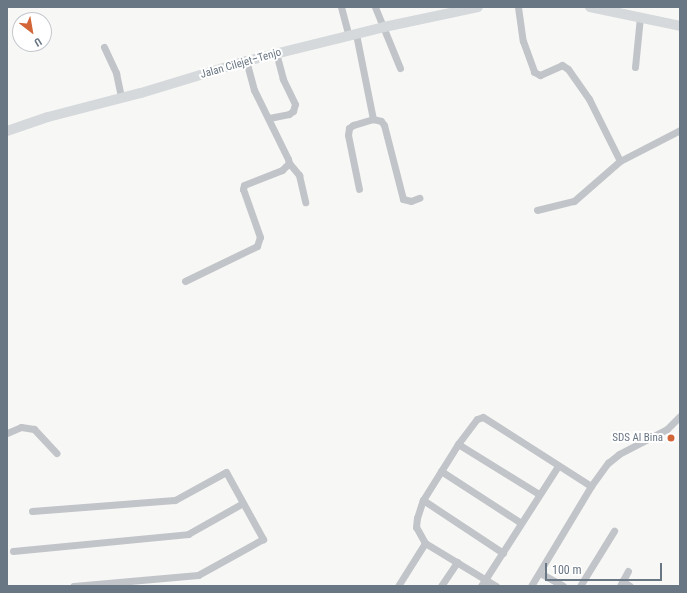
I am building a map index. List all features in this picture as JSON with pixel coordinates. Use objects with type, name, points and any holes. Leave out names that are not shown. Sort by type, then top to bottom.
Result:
[{"type":"main road","name":"Jalan Cilejet–Tenjo","points":[[7,131],[48,117],[276,53],[475,7]]},
{"type":"main road","points":[[590,7],[680,26]]},
{"type":"street","points":[[341,7],[352,35],[373,119]]},
{"type":"street","points":[[375,7],[400,68]]},
{"type":"street","points":[[518,7],[523,41],[534,72],[540,75],[562,65],[568,69],[589,99],[620,161]]},
{"type":"street","points":[[635,67],[640,18]]},
{"type":"street","points":[[104,47],[116,73],[121,97]]},
{"type":"street","points":[[269,118],[289,114],[293,111],[295,104],[283,79],[276,53]]},
{"type":"street","points":[[246,61],[254,90],[269,118],[289,163],[299,175],[305,202]]},
{"type":"street","points":[[359,188],[348,135],[349,128],[353,124],[373,119],[381,121],[384,125],[403,199],[411,201],[419,198]]},
{"type":"street","points":[[537,210],[574,200],[620,161],[680,130]]},
{"type":"street","points":[[185,281],[257,246],[260,238],[243,188],[244,185],[282,170],[289,163]]},
{"type":"street","points":[[531,586],[591,486],[608,463],[613,458],[667,429],[680,416]]},
{"type":"street","points":[[496,586],[425,543],[416,527],[416,518],[423,500],[458,444],[477,419],[483,417],[591,486]]},
{"type":"street","points":[[7,433],[21,427],[34,429],[56,453]]},
{"type":"street","points":[[458,444],[539,494]]},
{"type":"street","points":[[481,586],[558,466]]},
{"type":"street","points":[[441,471],[521,523]]},
{"type":"street","points":[[32,511],[175,500],[226,472],[263,539],[198,575],[72,586]]},
{"type":"street","points":[[423,500],[503,553]]},
{"type":"street","points":[[13,551],[188,534],[243,503]]},
{"type":"street","points":[[580,586],[614,531]]},
{"type":"street","points":[[398,586],[425,543]]},
{"type":"street","points":[[441,586],[457,562]]},
{"type":"street","points":[[628,571],[621,584],[630,586]]},
{"type":"street","points":[[540,573],[563,586]]},
{"type":"place","name":"SDS Al Bina","points":[[671,438]]}]
